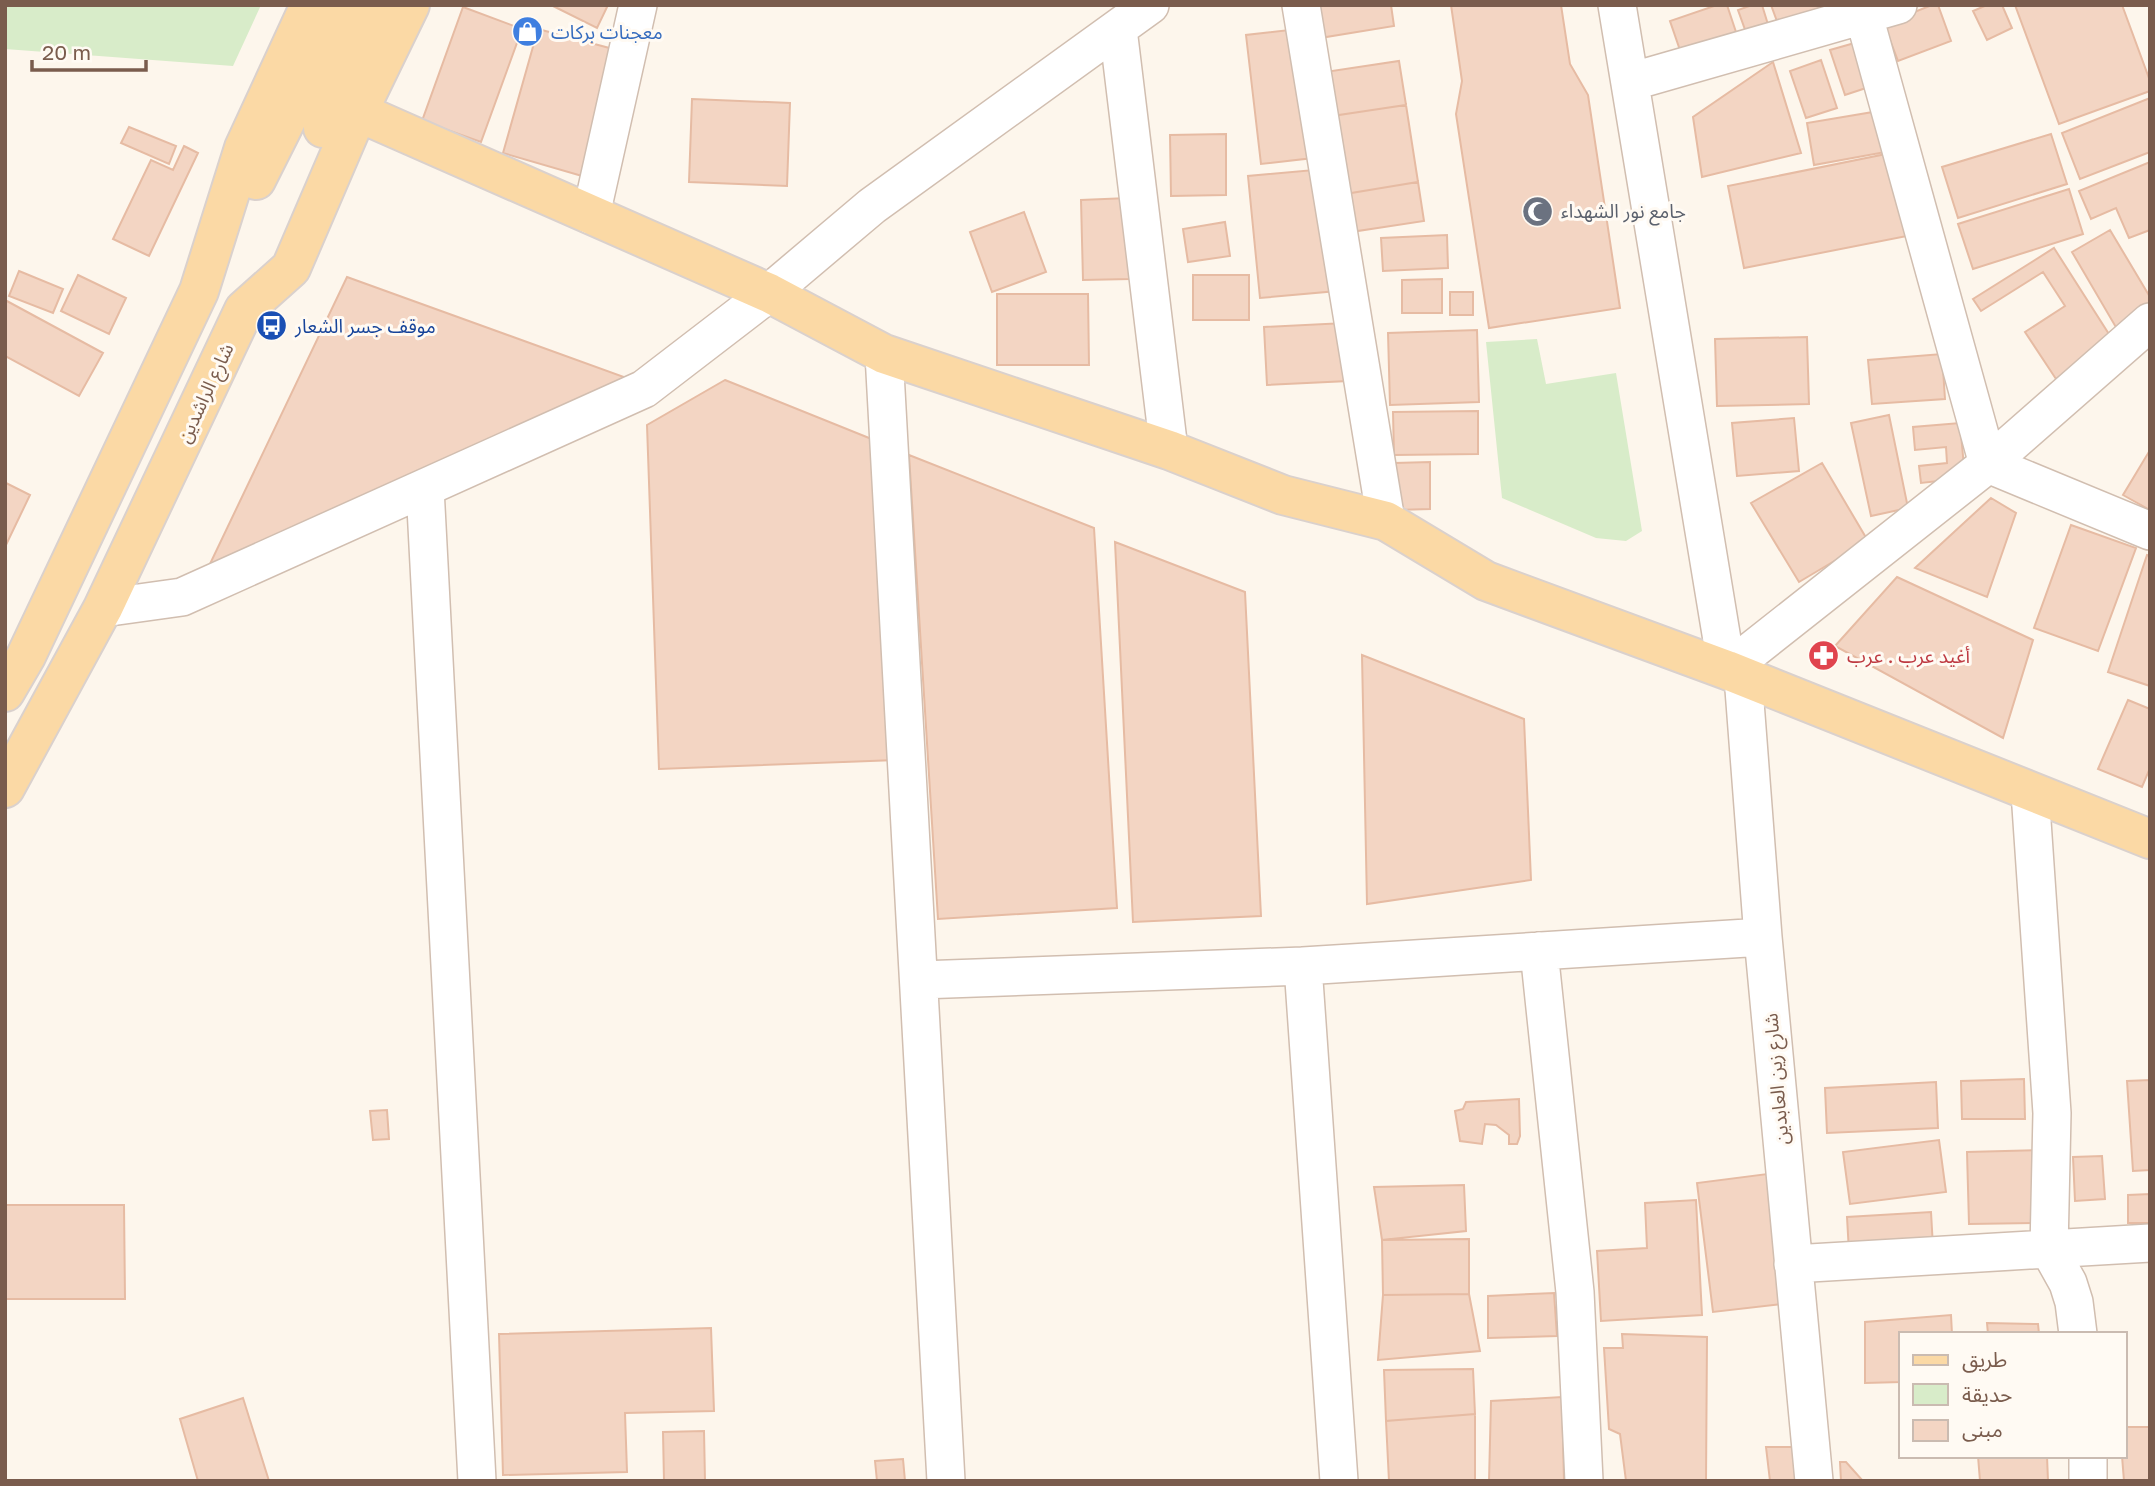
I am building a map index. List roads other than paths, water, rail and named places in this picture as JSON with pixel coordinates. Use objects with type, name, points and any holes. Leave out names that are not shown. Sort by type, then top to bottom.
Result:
[{"type":"main road","points":[[199,291],[244,148],[310,5]]},
{"type":"main road","points":[[5,692],[26,656],[199,291],[344,5]]},
{"type":"main road","points":[[244,310],[376,5]]},
{"type":"main road","name":"شارع الراشدين","points":[[5,788],[103,608],[244,310],[290,268],[358,112],[410,5]]},
{"type":"main road","points":[[358,112],[769,293],[884,354],[1169,450],[1283,495],[1386,521],[1486,581],[1735,673],[2150,839]]},
{"type":"street","points":[[591,215],[638,5]]},
{"type":"street","points":[[103,608],[183,597],[644,389],[769,293],[872,206],[1150,5]]},
{"type":"street","points":[[1301,5],[1386,521]]},
{"type":"street","name":"شارع زين العابدين","points":[[1617,5],[1735,673],[1763,937],[1814,1481]]},
{"type":"street","points":[[1630,82],[1898,5]]},
{"type":"street","points":[[1864,16],[1988,464]]},
{"type":"street","points":[[1118,29],[1169,450]]},
{"type":"street","points":[[1735,673],[1988,464],[2150,322]]},
{"type":"street","points":[[884,354],[946,1481]]},
{"type":"street","points":[[1988,464],[2150,531]]},
{"type":"street","points":[[425,488],[477,1481]]},
{"type":"street","points":[[2030,792],[2052,1112],[2049,1249],[2068,1283],[2074,1302],[2078,1332]]},
{"type":"street","points":[[920,980],[1303,966],[1763,937]]},
{"type":"street","points":[[1539,951],[1575,1292],[1584,1481]]},
{"type":"street","points":[[1303,966],[1339,1481]]},
{"type":"street","points":[[1793,1264],[2150,1243]]},
{"type":"street","points":[[2088,1458],[2088,1481]]},
{"type":"place","name":"معجنات بركات","points":[[528,32]]},
{"type":"place","name":"جامع نور الشهداء","points":[[1538,211]]},
{"type":"place","name":"موقف جسر الشعار","points":[[272,326]]},
{"type":"place","name":"أغيد عرب . عرب","points":[[1824,656]]}]
